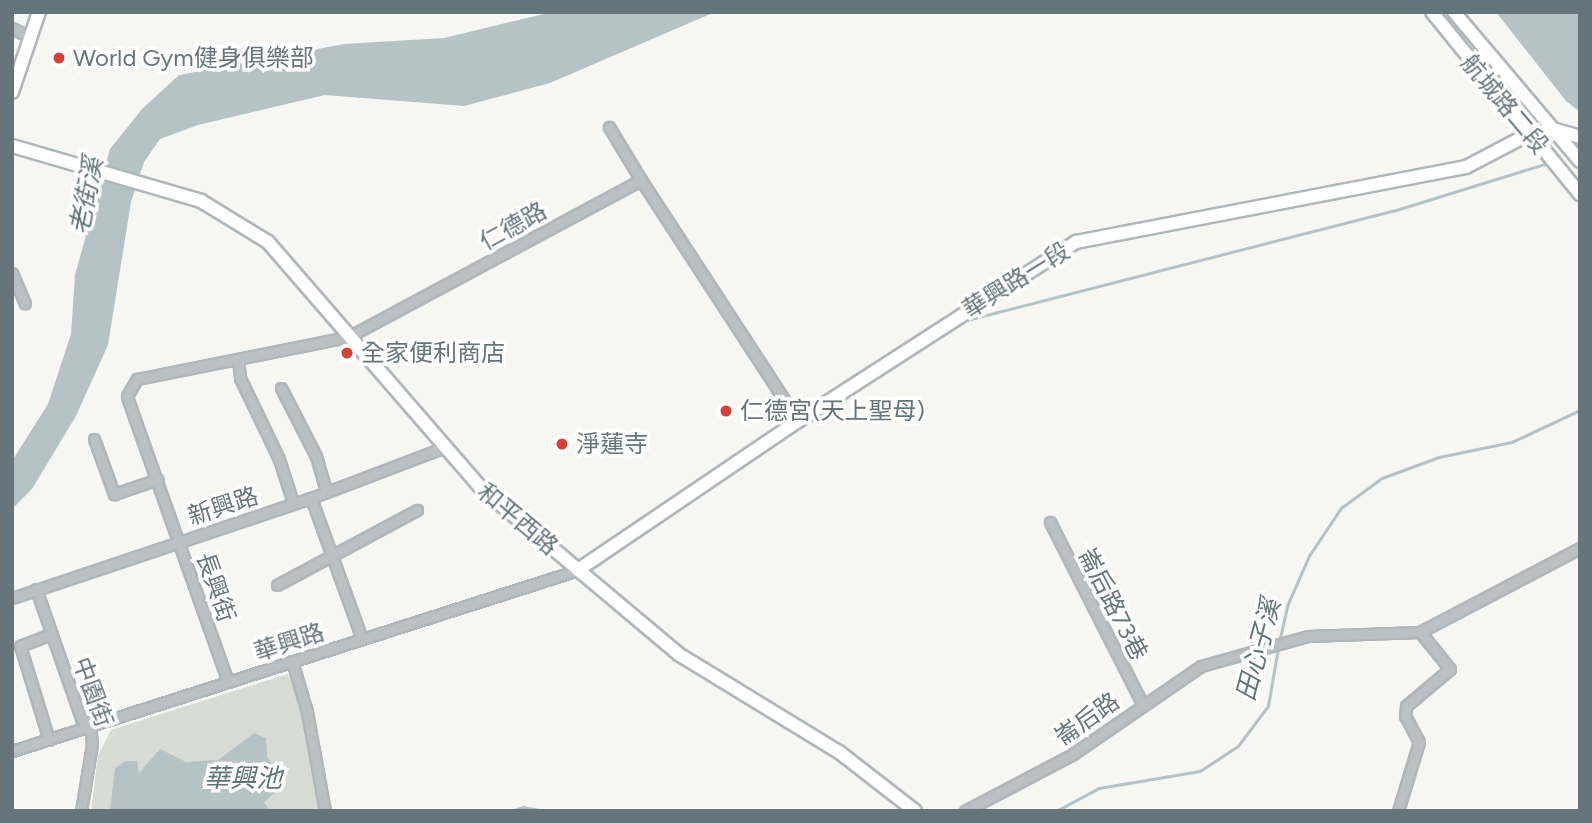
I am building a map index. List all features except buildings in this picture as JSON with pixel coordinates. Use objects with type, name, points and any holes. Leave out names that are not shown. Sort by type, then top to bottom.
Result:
[{"type":"street","points":[[12,92],[39,12]]},
{"type":"street","name":"航城路二段","points":[[1432,12],[1580,194]]},
{"type":"street","name":"航城路二段","points":[[1454,12],[1556,130],[1580,162]]},
{"type":"street","points":[[12,28],[30,37]]},
{"type":"street","points":[[609,127],[798,421]]},
{"type":"street","points":[[1556,130],[1580,137]]},
{"type":"street","name":"華興路一段","points":[[578,570],[798,421],[1076,242],[1466,167],[1531,133],[1556,130]]},
{"type":"street","name":"和平西路","points":[[12,146],[94,167],[228,213],[268,242],[482,489],[680,655],[839,752],[915,811]]},
{"type":"street","name":"仁德路","points":[[130,386],[137,379],[348,337],[641,180]]},
{"type":"street","points":[[12,272],[25,303]]},
{"type":"street","points":[[238,359],[240,378],[279,459],[293,503]]},
{"type":"street","name":"長興街","points":[[130,386],[127,396],[228,682]]},
{"type":"street","points":[[281,387],[316,456],[326,492]]},
{"type":"street","points":[[94,439],[114,494],[158,479]]},
{"type":"street","name":"新興路","points":[[12,598],[311,498],[445,447]]},
{"type":"street","points":[[311,498],[362,639]]},
{"type":"street","points":[[277,585],[417,510]]},
{"type":"street","name":"崙后路73巷","points":[[1050,522],[1142,703]]},
{"type":"street","points":[[1398,811],[1419,742],[1405,716],[1406,706],[1450,669],[1420,632],[1580,548]]},
{"type":"street","name":"華興路","points":[[12,751],[578,570]]},
{"type":"street","name":"中園街","points":[[36,589],[81,718],[90,727],[92,744],[80,810]]},
{"type":"street","name":"崙后路","points":[[965,811],[1073,754],[1142,703],[1201,666],[1228,656],[1308,636],[1420,632]]},
{"type":"street","points":[[49,740],[24,668],[20,646],[52,634]]},
{"type":"street","points":[[292,661],[307,712],[325,811]]},
{"type":"street","points":[[12,673],[24,668]]},
{"type":"shaded area","points":[[288,674],[305,718],[322,811],[91,811],[98,756],[111,730]]},
{"type":"water","points":[[552,12],[715,12],[550,83],[464,106],[325,95],[198,125],[160,139],[144,162],[131,202],[108,345],[76,416],[32,489],[12,509],[12,461],[48,404],[71,334],[75,275],[110,149],[142,109],[179,75],[344,44],[444,38]]},
{"type":"water","points":[[1496,12],[1580,12],[1580,112],[1566,101]]},
{"type":"water","name":"華興池","points":[[254,733],[266,738],[267,756],[279,777],[278,790],[264,802],[270,811],[110,811],[115,768],[126,761],[137,761],[139,773],[160,749],[186,762],[218,760]]},
{"type":"waterway","points":[[967,320],[1393,211],[1545,164]]},
{"type":"waterway","name":"田心子溪","points":[[1279,642],[1287,606],[1309,556],[1341,508],[1382,478],[1439,457],[1512,442],[1580,410]]},
{"type":"waterway","name":"田心子溪","points":[[1056,811],[1099,788],[1200,771],[1238,746],[1268,706],[1278,648]]},
{"type":"waterway","name":"田心子溪","points":[[512,811],[523,807],[546,811]]},
{"type":"place","name":"World Gym健身俱樂部","points":[[59,58]]},
{"type":"place","name":"全家便利商店","points":[[347,353]]},
{"type":"place","name":"仁德宮(天上聖母)","points":[[726,411]]},
{"type":"place","name":"淨蓮寺","points":[[562,444]]},
{"type":"water label","name":"老街溪","points":[[87,196]]}]
